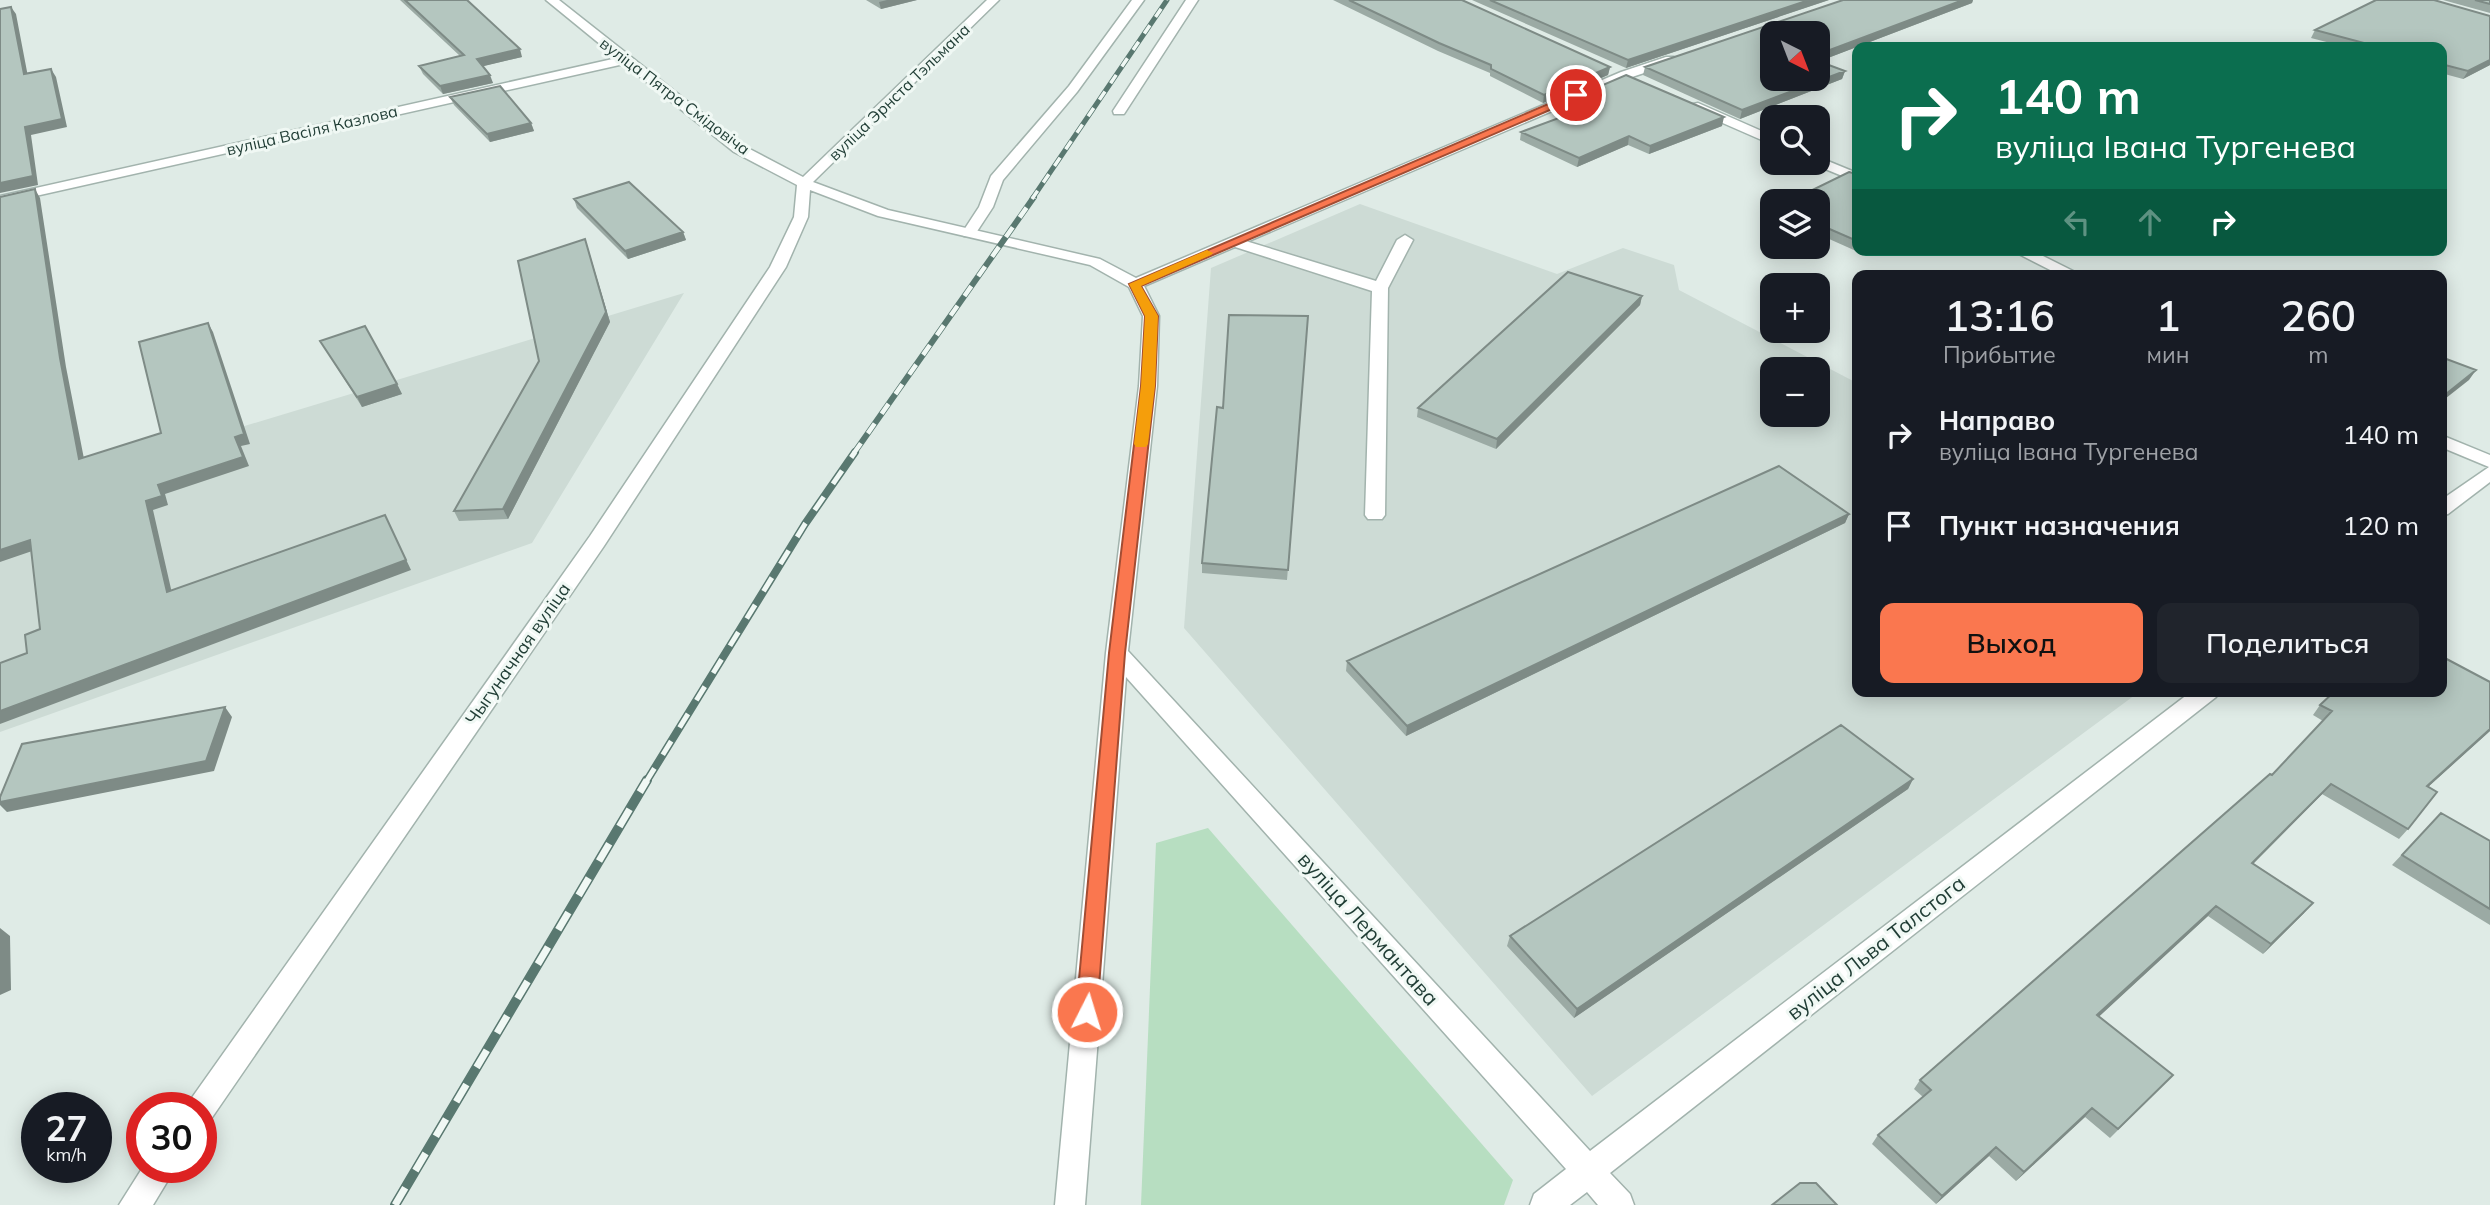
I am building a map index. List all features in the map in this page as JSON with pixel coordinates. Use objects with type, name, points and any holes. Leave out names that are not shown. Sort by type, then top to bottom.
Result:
[{"type":"street","name":"вуліца Пятра Смідовіча","points":[[552,0],[739,149],[804,183],[883,213],[1095,262],[1135,284]]},
{"type":"street","name":"вуліца Эрнста Тэльмана","points":[[804,183],[993,0]]},
{"type":"street","points":[[969,233],[986,207],[996,179],[1073,89],[1138,0]]},
{"type":"street","points":[[1119,111],[1192,0]]},
{"type":"street","points":[[1070,1205],[1117,653],[1148,386],[1151,316],[1135,284],[1619,72],[1678,57]]},
{"type":"street","name":"вуліца Васіля Казлова","points":[[0,200],[624,60]]},
{"type":"street","points":[[1619,72],[1650,86]]},
{"type":"street","points":[[1687,102],[1760,135]]},
{"type":"street","points":[[1830,166],[1852,176]]},
{"type":"street","name":"Чыгуначная вуліца","points":[[213,1092],[597,541],[778,267],[801,217],[804,183]]},
{"type":"street","points":[[1376,515],[1380,288],[1405,240]]},
{"type":"street","points":[[1234,242],[1380,288]]},
{"type":"street","points":[[2031,256],[2062,270]]},
{"type":"street","points":[[2447,443],[2490,462]]},
{"type":"street","points":[[2447,505],[2490,472]]},
{"type":"street","name":"вуліца Лермантава","points":[[1117,653],[1619,1205]]},
{"type":"street","name":"вуліца Льва Талстога","points":[[1545,1205],[2200,697]]},
{"type":"street","points":[[134,1205],[150,1183]]},
{"type":"shaded area","points":[[1360,204],[1557,274],[1623,248],[1674,265],[1679,290],[1760,332],[1760,343],[1780,343],[1807,357],[1760,357],[1760,427],[1830,427],[1830,369],[1852,380],[1852,697],[2132,697],[1592,1096],[1184,628],[1211,268]]},
{"type":"shaded area","points":[[684,293],[532,543],[0,732],[0,500]]},
{"type":"green space","points":[[1208,828],[1513,1180],[1504,1205],[1141,1205],[1156,843]]},
{"type":"building","points":[[405,0],[467,0],[520,49],[477,59],[490,75],[440,86],[419,66],[464,55]]},
{"type":"building","points":[[1349,0],[1462,0],[1610,67],[1544,95],[1491,69],[1491,65]]},
{"type":"building","points":[[1490,0],[1809,0],[1628,60]]},
{"type":"building","points":[[1843,0],[1963,0],[1830,50],[1830,21],[1781,21]]},
{"type":"building","points":[[2376,0],[2434,0],[2490,16],[2490,60],[2468,71],[2447,66],[2447,42],[2360,42],[2315,30]]},
{"type":"building","points":[[11,7],[24,74],[51,69],[62,119],[25,127],[33,176],[0,183],[0,9]]},
{"type":"building","points":[[1760,28],[1760,91],[1792,91],[1742,110],[1645,67]]},
{"type":"building","points":[[1830,65],[1845,71],[1830,77]]},
{"type":"building","points":[[1626,75],[1724,117],[1650,146],[1629,136],[1579,158],[1521,132],[1578,111],[1561,103]]},
{"type":"building","points":[[500,86],[531,123],[487,134],[450,97]]},
{"type":"building","points":[[1849,172],[1852,173],[1852,239],[1830,229],[1830,189],[1814,189]]},
{"type":"building","points":[[629,182],[683,232],[625,251],[574,199]]},
{"type":"building","points":[[35,189],[60,358],[79,459],[161,433],[139,342],[208,323],[244,434],[235,437],[243,457],[158,485],[162,496],[146,501],[167,592],[385,515],[406,560],[0,711],[0,663],[27,653],[25,635],[40,629],[30,540],[0,550],[0,197]]},
{"type":"building","points":[[585,239],[606,312],[503,509],[454,511],[539,361],[518,261]]},
{"type":"building","points":[[1568,272],[1642,296],[1497,439],[1418,408]]},
{"type":"building","points":[[1229,315],[1308,316],[1288,570],[1202,563],[1217,407],[1223,408]]},
{"type":"building","points":[[365,326],[397,384],[357,397],[320,341]]},
{"type":"building","points":[[2447,359],[2476,370],[2447,393]]},
{"type":"building","points":[[1779,466],[1849,514],[1407,726],[1347,661]]},
{"type":"building","points":[[2447,659],[2490,682],[2490,729],[2427,786],[2437,792],[2408,829],[2331,784],[2252,863],[2313,903],[2271,944],[2216,906],[2097,1015],[2173,1075],[2118,1129],[2092,1108],[2024,1172],[1996,1147],[1942,1196],[1878,1135],[1931,1090],[1920,1080],[2272,775],[2332,711],[2320,705],[2329,697],[2447,697]]},
{"type":"building","points":[[225,707],[206,761],[0,802],[22,744]]},
{"type":"building","points":[[1841,725],[1913,779],[1577,1009],[1510,936]]},
{"type":"building","points":[[2441,813],[2490,841],[2490,909],[2402,855]]},
{"type":"building","points":[[1800,1183],[1816,1183],[1837,1205],[1772,1205]]},
{"type":"railway","points":[[1032,199],[1167,0]]},
{"type":"railway","points":[[854,453],[1034,197]]},
{"type":"railway","points":[[646,782],[805,524],[855,452]]},
{"type":"railway","points":[[395,1205],[647,780]]},
{"type":"slow traffic","points":[[1141,444],[1148,386],[1151,316],[1135,284],[1207,253]]},
{"type":"route","points":[[1087,1012],[1117,653],[1148,386],[1151,316],[1135,284],[1576,95]]}]
